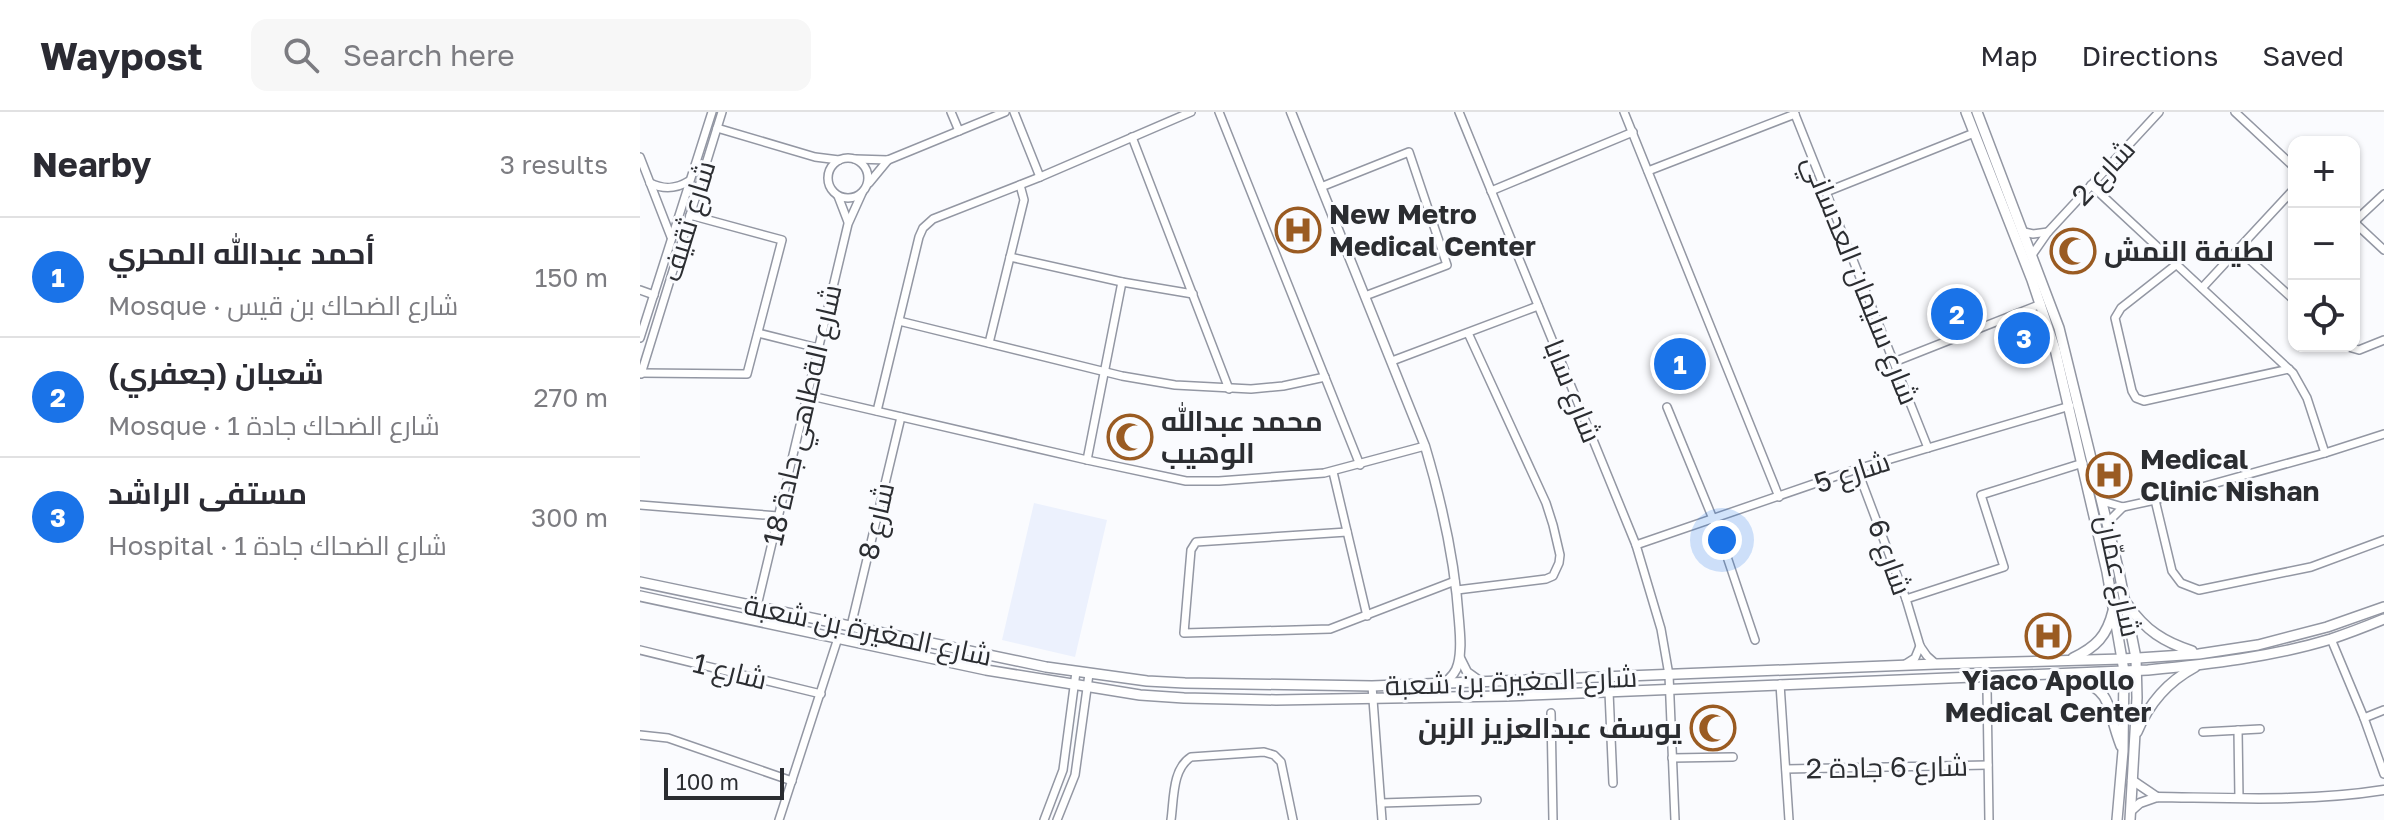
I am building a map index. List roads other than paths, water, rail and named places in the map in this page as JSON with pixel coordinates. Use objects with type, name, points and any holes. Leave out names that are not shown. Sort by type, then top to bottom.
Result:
[{"type":"main road","name":"شارع عمّان","points":[[1966,112],[2041,304],[2083,463],[2123,659],[2123,751],[2117,820]]},
{"type":"main road","name":"شارع عمّان","points":[[1977,112],[2059,328],[2124,599],[2136,658],[2130,816]]},
{"type":"main road","name":"شارع المغيرة بن شعبة","points":[[640,582],[1076,672],[1197,684],[1372,686],[2123,659],[2199,654],[2258,645],[2327,627],[2384,607]]},
{"type":"main road","name":"شارع المغيرة بن شعبة","points":[[640,596],[986,670],[1087,688],[1184,698],[1276,700],[1671,690],[2136,671],[2267,654],[2331,639],[2384,619]]},
{"type":"main road","points":[[2124,599],[2152,632],[2173,645],[2199,654]]},
{"type":"main road","points":[[2070,659],[2091,649],[2102,638],[2113,607]]},
{"type":"main road","points":[[2134,739],[2147,709],[2159,694],[2181,675],[2199,665]]},
{"type":"main road","points":[[2030,673],[2078,680],[2096,688],[2111,709],[2123,751]]},
{"type":"street","name":"شارع ثقيف","points":[[640,338],[712,112]]},
{"type":"street","name":"شارع ثقيف","points":[[641,375],[722,112]]},
{"type":"street","points":[[951,112],[959,131]]},
{"type":"street","points":[[717,128],[815,157],[888,160],[1005,112]]},
{"type":"street","points":[[1014,112],[1040,177]]},
{"type":"street","points":[[877,411],[919,237],[926,225],[933,219],[1191,112]]},
{"type":"street","points":[[1219,112],[1360,465]]},
{"type":"street","name":"شارع سابا","points":[[1459,112],[1636,545],[1661,629],[1669,675]]},
{"type":"street","points":[[1624,112],[1779,497]]},
{"type":"street","name":"شارع 2","points":[[2032,255],[2048,232],[2159,112]]},
{"type":"street","points":[[2235,112],[2288,161]]},
{"type":"street","points":[[1293,113],[1425,446],[1442,501],[1456,585],[1459,657],[1453,675],[1444,683]]},
{"type":"street","points":[[1648,171],[1795,113]]},
{"type":"street","name":"شارع سليمان العدساني","points":[[1795,113],[1928,448]]},
{"type":"street","points":[[1491,191],[1633,132]]},
{"type":"street","points":[[1826,192],[1974,133]]},
{"type":"street","points":[[1132,137],[1229,389]]},
{"type":"street","points":[[1321,187],[1409,152],[1447,265],[1365,296]]},
{"type":"street","points":[[640,157],[672,238]]},
{"type":"street","points":[[815,157],[838,196],[848,224]]},
{"type":"street","points":[[855,159],[867,169],[868,185]]},
{"type":"street","points":[[828,177],[839,160]]},
{"type":"street","points":[[838,196],[848,199],[862,193],[888,160]]},
{"type":"street","points":[[650,183],[670,188],[690,180]]},
{"type":"street","points":[[989,343],[1024,200],[1020,185]]},
{"type":"street","points":[[2091,185],[2289,369],[2307,398],[2325,453]]},
{"type":"street","name":"شارع الةطاهي جادة 18","points":[[757,606],[848,224],[862,193]]},
{"type":"street","points":[[2360,216],[2384,194]]},
{"type":"street","points":[[2202,288],[2288,195]]},
{"type":"street","points":[[641,375],[747,374],[782,240],[690,215]]},
{"type":"street","points":[[2360,228],[2384,250]]},
{"type":"street","points":[[2024,232],[2048,232]]},
{"type":"street","points":[[2238,249],[2288,295]]},
{"type":"street","points":[[1010,257],[1193,294]]},
{"type":"street","points":[[2177,264],[2121,308],[2115,318],[2136,398],[2144,401],[2289,369]]},
{"type":"street","points":[[1087,460],[1122,282]]},
{"type":"street","points":[[640,290],[654,295]]},
{"type":"street","points":[[1894,362],[2041,304]]},
{"type":"street","points":[[1392,361],[1538,306]]},
{"type":"street","points":[[899,321],[1104,372],[1157,382],[1229,389],[1273,388],[1325,377]]},
{"type":"street","points":[[758,333],[818,348]]},
{"type":"street","points":[[1347,532],[1196,542],[1191,550],[1184,633],[1324,630],[1456,585],[1546,579],[1557,570],[1560,555],[1546,503],[1468,333]]},
{"type":"street","points":[[2360,350],[2384,340]]},
{"type":"street","points":[[807,395],[1165,478],[1197,482],[1333,472],[1425,446]]},
{"type":"street","name":"شارع 5","points":[[1636,545],[1857,469],[2070,406]]},
{"type":"street","points":[[1667,407],[1733,571],[1755,640]]},
{"type":"street","name":"شارع 8","points":[[851,626],[901,417]]},
{"type":"street","points":[[2102,501],[2123,507],[2155,500],[2384,434]]},
{"type":"street","points":[[1906,599],[2004,567],[1981,495],[2083,463]]},
{"type":"street","name":"شارع 6","points":[[1857,469],[1906,599],[1920,646],[1936,664]]},
{"type":"street","points":[[1333,472],[1367,616]]},
{"type":"street","points":[[2155,500],[2172,571],[2181,583],[2199,590],[2311,567],[2384,540]]},
{"type":"street","points":[[640,505],[778,516]]},
{"type":"street","points":[[2107,523],[2123,507]]},
{"type":"street","points":[[779,820],[838,638]]},
{"type":"street","points":[[2331,639],[2384,774]]},
{"type":"street","points":[[1904,665],[1915,658],[1920,646]]},
{"type":"street","name":"شارع 1","points":[[640,650],[821,694]]},
{"type":"street","points":[[1459,657],[1467,672],[1481,682]]},
{"type":"street","points":[[1044,820],[1063,770],[1076,672]]},
{"type":"street","points":[[1057,820],[1071,789],[1078,759],[1089,674]]},
{"type":"street","points":[[1669,675],[1675,820]]},
{"type":"street","points":[[1780,684],[1789,820]]},
{"type":"street","points":[[1372,686],[1382,820]]},
{"type":"street","points":[[1987,689],[1989,820]]},
{"type":"street","points":[[1609,692],[1613,783]]},
{"type":"street","points":[[2364,718],[2384,710]]},
{"type":"street","points":[[1551,713],[1553,820]]},
{"type":"street","points":[[2203,732],[2260,729]]},
{"type":"street","points":[[2238,730],[2239,798]]},
{"type":"street","points":[[640,735],[668,738],[792,781]]},
{"type":"street","points":[[1171,820],[1178,774],[1186,759],[1264,752],[1274,755],[1281,762],[1293,820]]},
{"type":"street","points":[[1672,758],[1733,757]]},
{"type":"street","name":"شارع 6 جادة 2","points":[[1786,769],[1988,765]]},
{"type":"street","points":[[2132,780],[2157,797]]},
{"type":"street","points":[[2130,816],[2140,803],[2157,797],[2283,799],[2346,796],[2384,790]]},
{"type":"street","points":[[1381,803],[1477,800]]},
{"type":"place","name":"New Metro Medical Center","points":[[1298,230]]},
{"type":"place","name":"لطيفة النمش","points":[[2073,251]]},
{"type":"place","name":"شعبان (جعفري)","points":[[1957,314]]},
{"type":"place","name":"مستفى الراشد","points":[[2024,338]]},
{"type":"place","name":"أحمد عبدالله المحري","points":[[1680,364]]},
{"type":"place","name":"محمد عبدالله الوهيب","points":[[1130,437]]},
{"type":"place","name":"Medical Clinic Nishan","points":[[2109,475]]},
{"type":"place","name":"Yiaco Apollo Medical Center","points":[[2048,636]]},
{"type":"place","name":"يوسف عبدالعزيز الزبن","points":[[1713,728]]}]
